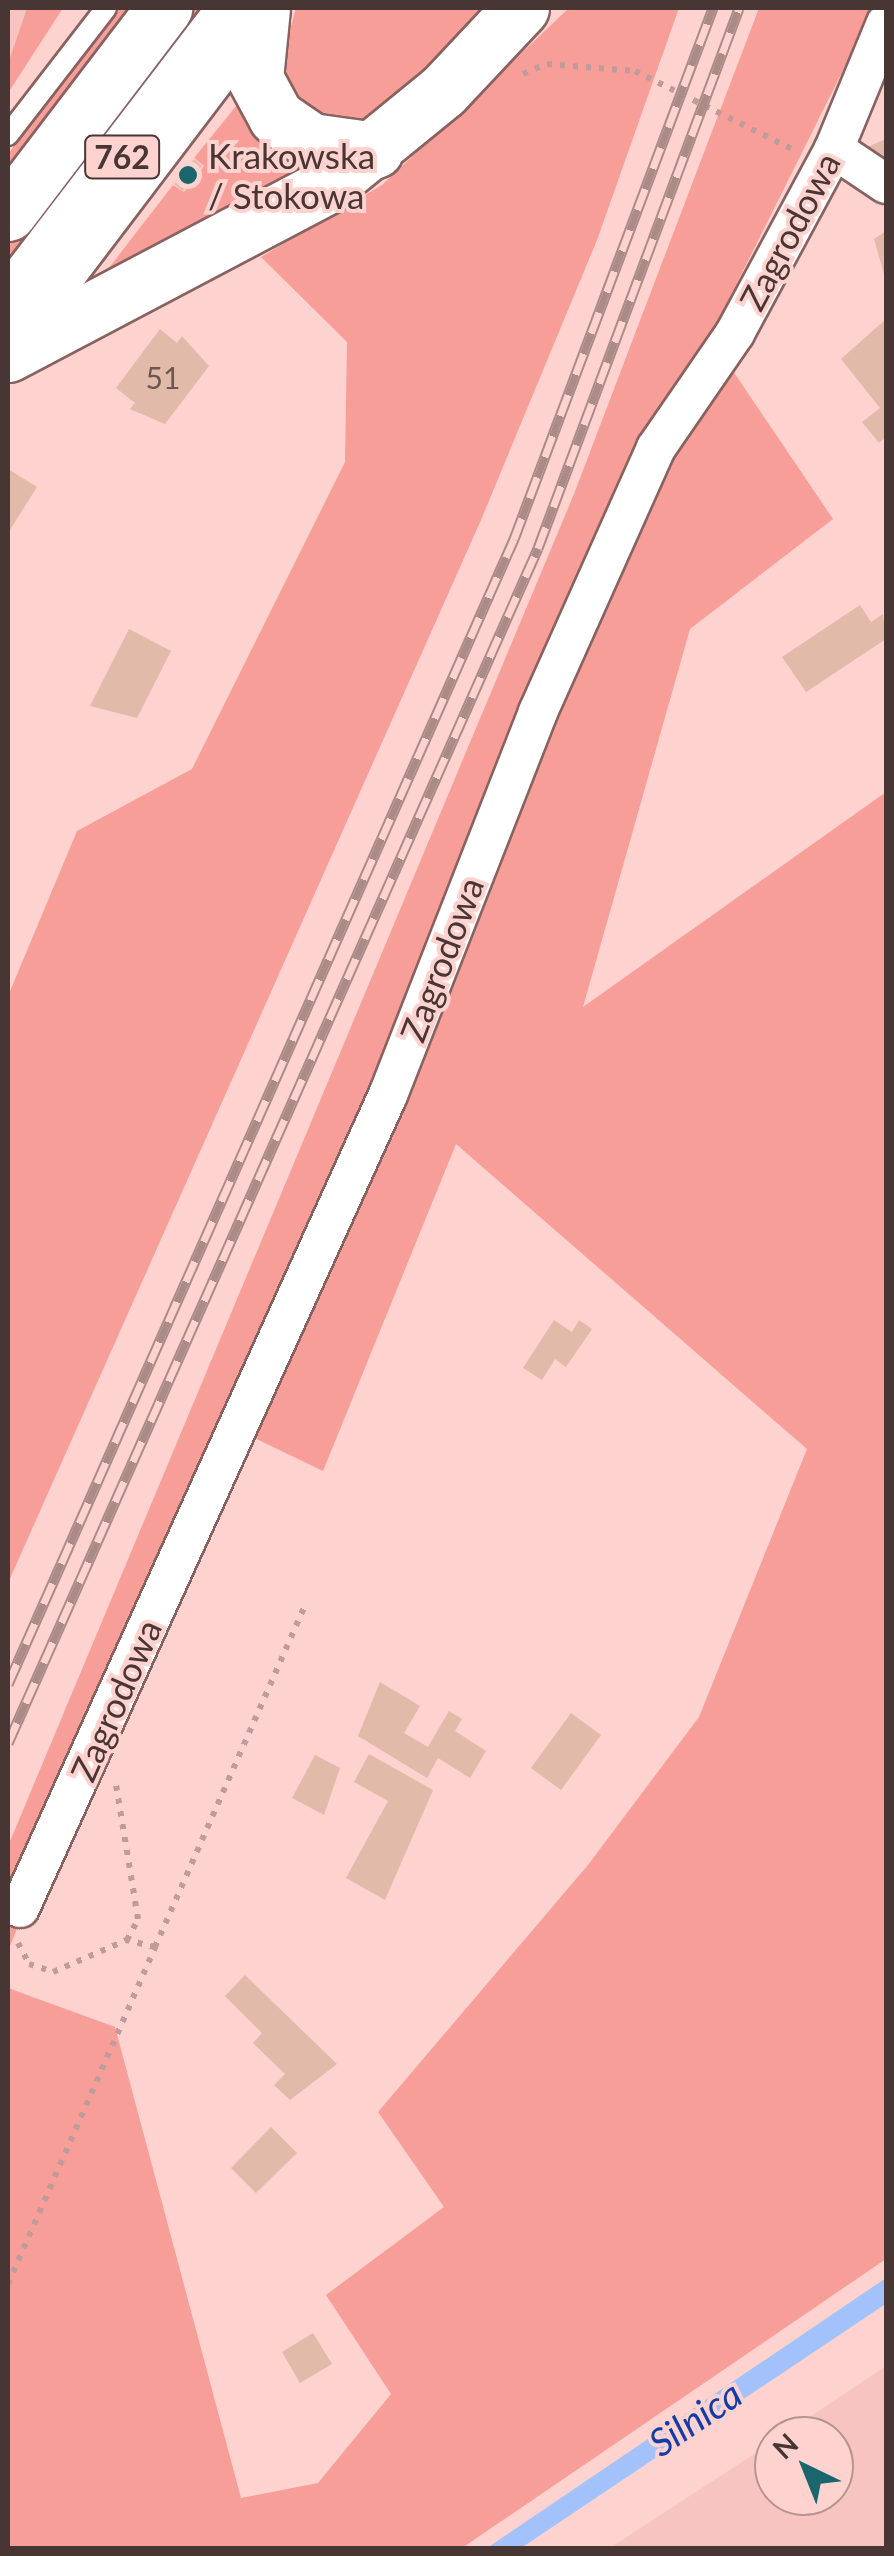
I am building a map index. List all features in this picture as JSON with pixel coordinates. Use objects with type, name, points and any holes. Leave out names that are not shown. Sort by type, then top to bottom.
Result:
[{"type":"main road","name":"762","points":[[8,213],[164,8]]},
{"type":"main road","points":[[14,334],[324,187],[375,150],[472,61],[521,8]]},
{"type":"main road","name":"762","points":[[14,334],[250,19]]},
{"type":"main road","points":[[250,19],[261,95],[291,131],[375,150]]},
{"type":"street","name":"Zagrodowa","points":[[20,1908],[106,1728],[218,1457],[388,1095],[538,712],[656,448],[735,332],[831,155],[886,24]]},
{"type":"street","points":[[831,155],[886,184]]},
{"type":"lane","points":[[8,135],[106,8]]},
{"type":"path","points":[[472,61],[510,79],[547,64],[635,71],[765,141],[831,155]]},
{"type":"path","points":[[8,2284],[304,1608]]},
{"type":"path","points":[[106,1728],[138,1919],[127,1940]]},
{"type":"path","points":[[20,1908],[18,1948],[53,1972],[127,1940],[156,1948]]},
{"type":"shaded area","points":[[8,8],[48,8],[8,81]]},
{"type":"shaded area","points":[[27,8],[63,8],[8,93],[8,64]]},
{"type":"shaded area","points":[[119,8],[138,8],[8,180],[8,154]]},
{"type":"shaded area","points":[[189,8],[209,8],[8,271],[8,246]]},
{"type":"shaded area","points":[[296,8],[494,8],[363,126],[304,119],[280,68]]},
{"type":"shaded area","points":[[569,8],[679,8],[597,240],[481,520],[8,1583],[8,996],[77,831],[192,769],[345,462],[347,342],[261,257],[382,185]]},
{"type":"shaded area","points":[[759,8],[874,8],[710,337],[833,519],[690,629],[583,1007],[886,792],[886,2259],[462,2548],[8,2548],[8,1988],[115,2027],[241,2498],[318,2483],[391,2394],[326,2295],[444,2207],[378,2112],[588,1865],[699,1717],[807,1449],[456,1144],[323,1471],[221,1422],[8,1951],[8,1846],[574,494]]},
{"type":"shaded area","points":[[245,95],[327,164],[95,286],[173,185],[184,192],[204,166],[194,158]]},
{"type":"shaded area","points":[[886,2366],[886,2548],[610,2548],[754,2454],[754,2516],[854,2516],[854,2416],[811,2416]]},
{"type":"water","name":"Silnica","points":[[886,2278],[884,2305],[521,2548],[487,2548]]},
{"type":"building","points":[[886,139],[886,168],[865,148]]},
{"type":"building","points":[[194,159],[202,166],[183,191],[174,184]]},
{"type":"building","points":[[886,231],[886,272],[884,274],[874,239]]},
{"type":"building","points":[[886,319],[886,437],[879,443],[862,422],[880,408],[841,359]]},
{"type":"building","points":[[160,329],[177,343],[182,336],[209,366],[165,424],[130,409],[135,403],[116,388]]},
{"type":"building","points":[[8,469],[37,487],[8,533]]},
{"type":"building","points":[[860,605],[871,622],[883,614],[886,639],[806,692],[782,657]]},
{"type":"building","points":[[129,629],[171,651],[137,718],[90,706]]},
{"type":"building","points":[[554,1320],[572,1332],[579,1320],[592,1329],[566,1367],[555,1359],[542,1380],[523,1368]]},
{"type":"building","points":[[380,1682],[420,1706],[404,1733],[428,1747],[449,1711],[462,1719],[455,1731],[486,1751],[470,1778],[438,1758],[427,1778],[358,1736]]},
{"type":"building","points":[[571,1713],[601,1735],[561,1790],[531,1768]]},
{"type":"building","points":[[369,1754],[433,1790],[385,1900],[346,1878],[388,1801],[354,1782]]},
{"type":"building","points":[[315,1755],[340,1768],[324,1815],[292,1798]]},
{"type":"building","points":[[245,1975],[337,2064],[290,2100],[274,2085],[285,2074],[253,2043],[262,2033],[225,1996]]},
{"type":"building","points":[[271,2127],[297,2153],[256,2193],[231,2168]]},
{"type":"building","points":[[313,2333],[332,2364],[300,2383],[282,2352]]},
{"type":"railway","points":[[8,1684],[514,539],[713,8]]},
{"type":"railway","points":[[8,1743],[538,548],[739,8]]},
{"type":"place","name":"Krakowska / Stokowa","points":[[188,175]]}]
